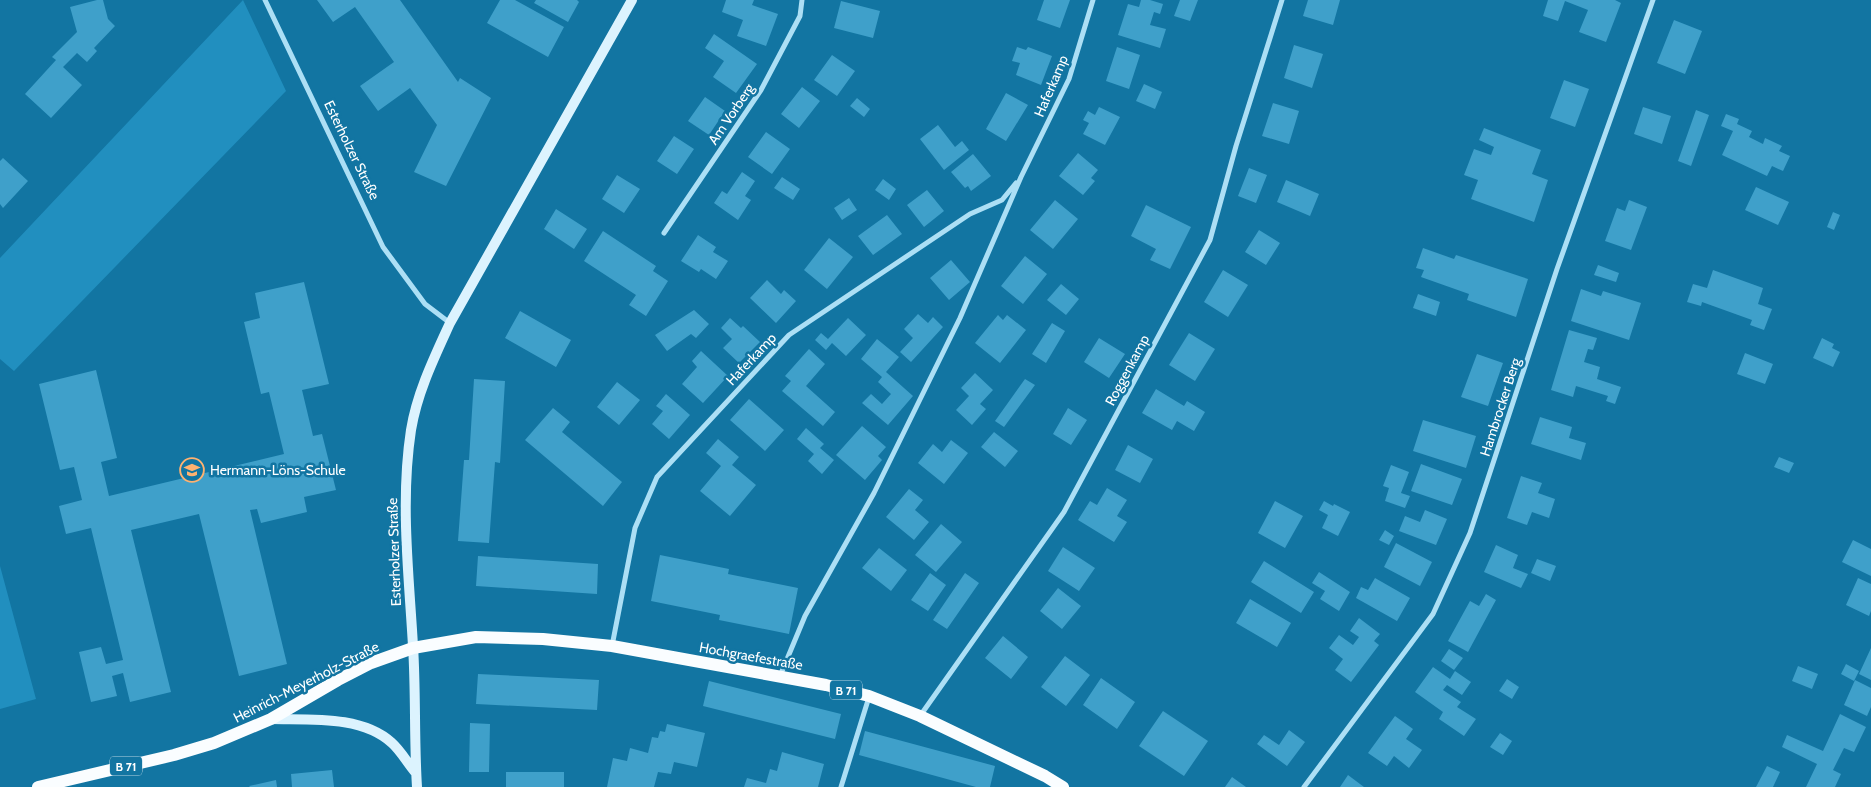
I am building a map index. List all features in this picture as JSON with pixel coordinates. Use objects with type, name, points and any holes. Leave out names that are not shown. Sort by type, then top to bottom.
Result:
[{"type":"main road","name":"Esterholzer Straße","points":[[417,787],[413,648],[405,492],[411,429],[426,376],[450,324],[632,0]]},
{"type":"main road","name":"Hochgraefestraße","points":[[413,648],[476,637],[543,639],[612,646],[826,685],[869,696],[920,716],[1045,776],[1063,787]]},
{"type":"main road","name":"Heinrich-Meyerholz-Straße","points":[[38,787],[174,755],[214,743],[271,719],[371,663],[413,648]]},
{"type":"main road","name":"B 71","points":[[271,719],[344,722],[364,726],[391,742],[416,774]]},
{"type":"street","name":"Esterholzer Straße","points":[[264,0],[384,247],[425,304],[450,324]]},
{"type":"street","name":"Am Vorberg","points":[[664,233],[761,90],[800,16],[802,0]]},
{"type":"street","name":"Haferkamp","points":[[779,676],[805,616],[874,493],[960,318],[1021,177],[1069,79],[1093,0]]},
{"type":"street","name":"Roggenkamp","points":[[920,716],[1064,512],[1210,240],[1236,146],[1282,0]]},
{"type":"street","name":"Hambrocker Berg","points":[[1304,787],[1433,614],[1470,533],[1558,269],[1653,0]]},
{"type":"street","name":"Haferkamp","points":[[612,646],[635,528],[657,477],[789,335],[970,214],[1002,200],[1021,177]]},
{"type":"street","points":[[841,787],[869,696]]},
{"type":"shaded area","points":[[243,0],[286,91],[14,371],[0,359],[0,258]]},
{"type":"shaded area","points":[[0,566],[36,699],[0,709]]},
{"type":"building","points":[[103,0],[108,19],[115,26],[94,48],[97,51],[87,62],[77,53],[63,67],[82,85],[51,118],[25,94],[56,60],[52,57],[77,32],[70,7]]},
{"type":"building","points":[[317,0],[400,0],[458,82],[460,78],[491,98],[446,186],[414,172],[437,125],[410,88],[378,111],[360,86],[394,62],[355,7],[333,22]]},
{"type":"building","points":[[500,0],[515,0],[564,27],[548,57],[487,23]]},
{"type":"building","points":[[536,0],[577,0],[579,2],[568,22],[534,3]]},
{"type":"building","points":[[726,0],[754,0],[752,5],[778,14],[766,46],[737,36],[743,20],[722,12]]},
{"type":"building","points":[[1044,0],[1070,0],[1060,28],[1037,20]]},
{"type":"building","points":[[1141,0],[1150,0],[1163,4],[1160,14],[1154,12],[1150,25],[1166,29],[1160,48],[1118,35],[1128,4],[1139,7]]},
{"type":"building","points":[[1180,0],[1198,0],[1190,21],[1174,16]]},
{"type":"building","points":[[1308,0],[1340,0],[1333,25],[1303,16]]},
{"type":"building","points":[[1548,0],[1615,0],[1621,3],[1606,42],[1579,32],[1588,10],[1565,1],[1558,21],[1543,16]]},
{"type":"building","points":[[841,1],[880,11],[873,38],[834,28]]},
{"type":"building","points":[[1674,20],[1702,31],[1685,74],[1657,63]]},
{"type":"building","points":[[714,34],[757,64],[736,93],[713,77],[724,61],[705,48]]},
{"type":"building","points":[[1294,45],[1323,54],[1312,88],[1284,78]]},
{"type":"building","points":[[1017,47],[1026,50],[1028,47],[1052,56],[1041,85],[1016,75],[1020,63],[1012,61]]},
{"type":"building","points":[[1117,47],[1140,55],[1129,89],[1106,81]]},
{"type":"building","points":[[832,55],[855,71],[837,96],[814,80]]},
{"type":"building","points":[[1564,80],[1589,89],[1575,127],[1550,118]]},
{"type":"building","points":[[1144,84],[1162,92],[1155,109],[1136,101]]},
{"type":"building","points":[[802,87],[820,101],[799,128],[781,114]]},
{"type":"building","points":[[1006,93],[1028,105],[1006,141],[986,129]]},
{"type":"building","points":[[705,97],[725,111],[709,135],[688,121]]},
{"type":"building","points":[[857,98],[870,109],[864,117],[850,106]]},
{"type":"building","points":[[1273,103],[1299,111],[1289,144],[1262,136]]},
{"type":"building","points":[[1099,107],[1120,117],[1105,145],[1083,134],[1089,123],[1083,120],[1088,111],[1095,115]]},
{"type":"building","points":[[1643,107],[1671,116],[1662,144],[1634,134]]},
{"type":"building","points":[[1696,110],[1709,115],[1691,166],[1678,161]]},
{"type":"building","points":[[1726,114],[1739,119],[1737,124],[1752,131],[1749,137],[1763,144],[1765,138],[1782,146],[1779,151],[1790,156],[1783,171],[1772,166],[1767,176],[1722,155],[1733,131],[1721,126]]},
{"type":"building","points":[[938,125],[955,147],[962,141],[969,150],[944,170],[920,139]]},
{"type":"building","points":[[1484,128],[1541,150],[1532,174],[1548,180],[1534,222],[1471,199],[1478,180],[1464,175],[1474,149],[1491,155],[1494,147],[1479,140]]},
{"type":"building","points":[[766,132],[790,149],[772,174],[748,157]]},
{"type":"building","points":[[674,136],[694,149],[677,174],[657,161]]},
{"type":"building","points":[[1078,153],[1098,170],[1091,178],[1095,181],[1083,195],[1059,176]]},
{"type":"building","points":[[973,154],[991,176],[971,191],[968,186],[965,188],[951,172]]},
{"type":"building","points":[[3,158],[28,181],[3,208],[0,204],[0,161]]},
{"type":"building","points":[[1249,168],[1267,175],[1256,203],[1238,196]]},
{"type":"building","points":[[742,172],[755,181],[745,196],[751,200],[738,220],[714,203],[722,191],[727,194]]},
{"type":"building","points":[[617,175],[640,189],[624,213],[602,199]]},
{"type":"building","points":[[782,177],[800,189],[793,200],[774,188]]},
{"type":"building","points":[[883,179],[896,189],[889,200],[875,190]]},
{"type":"building","points":[[1286,180],[1319,194],[1310,216],[1277,202]]},
{"type":"building","points":[[1756,187],[1789,202],[1778,225],[1745,210]]},
{"type":"building","points":[[927,190],[944,211],[924,227],[907,205]]},
{"type":"building","points":[[849,198],[857,210],[842,220],[834,208]]},
{"type":"building","points":[[1055,200],[1078,219],[1053,249],[1030,230]]},
{"type":"building","points":[[1629,200],[1647,207],[1631,250],[1605,241],[1617,208],[1625,211]]},
{"type":"building","points":[[1146,205],[1191,227],[1170,269],[1150,260],[1156,249],[1131,236]]},
{"type":"building","points":[[556,209],[587,229],[574,249],[544,229]]},
{"type":"building","points":[[1833,212],[1840,215],[1834,230],[1827,227]]},
{"type":"building","points":[[887,215],[902,234],[873,255],[858,236]]},
{"type":"building","points":[[1259,230],[1280,243],[1266,265],[1245,252]]},
{"type":"building","points":[[603,231],[656,266],[653,271],[668,281],[646,316],[629,305],[636,295],[584,261]]},
{"type":"building","points":[[698,235],[716,247],[713,252],[728,261],[716,279],[701,269],[699,272],[681,261]]},
{"type":"building","points":[[829,238],[853,257],[827,289],[804,270]]},
{"type":"building","points":[[1423,248],[1454,259],[1456,255],[1528,279],[1516,317],[1467,300],[1469,294],[1421,277],[1424,270],[1416,268]]},
{"type":"building","points":[[1025,256],[1047,274],[1023,304],[1001,286]]},
{"type":"building","points":[[951,260],[970,282],[949,300],[930,278]]},
{"type":"building","points":[[1598,265],[1619,273],[1616,282],[1594,275]]},
{"type":"building","points":[[1223,270],[1248,285],[1228,317],[1204,302]]},
{"type":"building","points":[[1713,270],[1763,288],[1758,304],[1772,309],[1764,330],[1750,325],[1752,320],[1702,302],[1701,306],[1687,302],[1693,284],[1707,288]]},
{"type":"building","points":[[767,280],[781,294],[784,290],[796,301],[776,323],[750,298]]},
{"type":"building","points":[[304,282],[329,384],[302,390],[313,436],[322,434],[336,490],[304,497],[307,512],[261,523],[257,509],[250,510],[287,664],[239,676],[199,514],[131,530],[171,692],[130,702],[123,673],[112,676],[117,696],[91,702],[79,652],[101,647],[106,664],[123,660],[91,528],[66,534],[59,506],[82,500],[74,467],[60,470],[39,384],[96,370],[117,458],[101,462],[109,496],[284,454],[269,392],[261,394],[244,322],[260,318],[255,293]]},
{"type":"building","points":[[1061,284],[1079,299],[1066,315],[1047,300]]},
{"type":"building","points":[[1581,289],[1601,296],[1603,291],[1641,303],[1629,340],[1571,321]]},
{"type":"building","points":[[1418,294],[1440,302],[1436,316],[1413,308]]},
{"type":"building","points":[[694,310],[709,324],[696,338],[691,334],[667,351],[655,335]]},
{"type":"building","points":[[520,311],[571,340],[556,367],[505,338]]},
{"type":"building","points":[[918,314],[928,323],[933,317],[943,327],[911,362],[900,352],[913,338],[904,329]]},
{"type":"building","points":[[998,315],[1003,320],[1007,315],[1026,330],[1000,363],[975,343]]},
{"type":"building","points":[[730,318],[741,328],[743,326],[760,342],[739,363],[723,348],[732,339],[721,328]]},
{"type":"building","points":[[848,318],[866,335],[846,356],[832,343],[826,350],[815,340],[821,333],[828,339]]},
{"type":"building","points":[[1052,323],[1065,331],[1046,363],[1032,354]]},
{"type":"building","points":[[1569,330],[1597,338],[1593,350],[1588,349],[1584,362],[1600,367],[1597,379],[1621,387],[1615,404],[1606,401],[1608,396],[1576,386],[1573,397],[1551,390]]},
{"type":"building","points":[[1189,333],[1215,349],[1195,381],[1169,365]]},
{"type":"building","points":[[1099,338],[1125,354],[1109,378],[1084,362]]},
{"type":"building","points":[[1822,338],[1834,344],[1832,348],[1840,352],[1833,367],[1813,358]]},
{"type":"building","points":[[877,339],[899,357],[886,372],[913,396],[888,425],[862,403],[871,394],[882,404],[891,394],[878,382],[882,377],[861,359]]},
{"type":"building","points":[[809,349],[825,364],[806,386],[835,412],[823,426],[782,391],[791,381],[785,376]]},
{"type":"building","points":[[701,351],[728,376],[703,403],[682,384],[697,367],[692,361]]},
{"type":"building","points":[[1745,353],[1773,364],[1765,384],[1737,374]]},
{"type":"building","points":[[1477,354],[1503,363],[1488,406],[1461,397]]},
{"type":"building","points":[[975,373],[993,390],[980,404],[986,409],[972,425],[956,410],[969,396],[961,388]]},
{"type":"building","points":[[474,379],[505,381],[500,463],[495,462],[489,543],[458,541],[464,460],[469,460]]},
{"type":"building","points":[[1025,379],[1035,385],[1004,427],[995,421]]},
{"type":"building","points":[[617,382],[640,400],[619,425],[597,407]]},
{"type":"building","points":[[1156,389],[1184,406],[1187,401],[1205,412],[1194,431],[1177,421],[1172,430],[1142,413]]},
{"type":"building","points":[[666,394],[690,415],[669,439],[652,424],[663,411],[656,406]]},
{"type":"building","points":[[749,399],[784,430],[765,451],[730,420]]},
{"type":"building","points":[[553,408],[570,422],[562,432],[622,482],[603,506],[525,440]]},
{"type":"building","points":[[1068,408],[1087,420],[1071,445],[1053,434]]},
{"type":"building","points":[[1540,417],[1572,427],[1569,438],[1586,443],[1581,460],[1531,444]]},
{"type":"building","points":[[1423,420],[1476,436],[1466,468],[1413,451]]},
{"type":"building","points":[[862,426],[886,447],[878,456],[882,460],[865,480],[836,455]]},
{"type":"building","points":[[806,428],[824,444],[820,448],[834,460],[822,474],[808,461],[814,454],[797,439]]},
{"type":"building","points":[[994,432],[1018,451],[1005,467],[981,447]]},
{"type":"building","points":[[718,439],[739,457],[732,465],[756,485],[730,516],[700,491],[721,466],[706,453]]},
{"type":"building","points":[[951,440],[968,453],[944,484],[918,463],[933,444],[942,452]]},
{"type":"building","points":[[1128,445],[1153,459],[1140,483],[1115,470]]},
{"type":"building","points":[[1779,457],[1794,463],[1789,473],[1774,467]]},
{"type":"building","points":[[1421,464],[1462,479],[1452,505],[1411,491]]},
{"type":"building","points":[[1391,465],[1409,472],[1401,493],[1410,496],[1405,508],[1385,501],[1389,488],[1383,486]]},
{"type":"building","points":[[1521,476],[1542,483],[1538,493],[1555,499],[1549,518],[1532,512],[1527,525],[1507,518]]},
{"type":"building","points":[[1107,488],[1127,500],[1117,516],[1127,522],[1114,542],[1078,520],[1090,501],[1097,505]]},
{"type":"building","points":[[909,489],[923,500],[915,510],[929,522],[914,540],[886,517]]},
{"type":"building","points":[[1275,501],[1303,516],[1285,548],[1258,533]]},
{"type":"building","points":[[1324,501],[1350,512],[1338,536],[1322,528],[1328,515],[1319,510]]},
{"type":"building","points":[[1425,510],[1447,519],[1436,545],[1399,531],[1405,516],[1420,522]]},
{"type":"building","points":[[941,524],[962,542],[936,572],[915,555]]},
{"type":"building","points":[[1385,530],[1394,536],[1389,545],[1379,540]]},
{"type":"building","points":[[1853,540],[1871,549],[1871,576],[1842,562]]},
{"type":"building","points":[[1396,543],[1432,562],[1420,586],[1384,567]]},
{"type":"building","points":[[1496,545],[1518,555],[1513,568],[1528,574],[1521,588],[1484,572]]},
{"type":"building","points":[[1063,547],[1095,568],[1079,591],[1048,571]]},
{"type":"building","points":[[879,548],[907,570],[891,591],[862,568]]},
{"type":"building","points":[[660,555],[729,569],[728,574],[798,588],[789,634],[719,620],[720,615],[651,601]]},
{"type":"building","points":[[478,556],[598,564],[597,594],[476,586]]},
{"type":"building","points":[[1537,559],[1556,566],[1550,581],[1531,573]]},
{"type":"building","points":[[1264,561],[1314,592],[1301,613],[1251,582]]},
{"type":"building","points":[[1319,572],[1350,592],[1339,611],[1320,599],[1325,591],[1312,583]]},
{"type":"building","points":[[930,573],[946,585],[928,611],[911,600]]},
{"type":"building","points":[[965,573],[979,583],[947,629],[933,620]]},
{"type":"building","points":[[1375,578],[1410,598],[1397,621],[1356,598],[1361,587],[1368,590]]},
{"type":"building","points":[[1858,578],[1871,584],[1871,611],[1869,616],[1846,605]]},
{"type":"building","points":[[1058,588],[1081,606],[1062,629],[1040,611]]},
{"type":"building","points":[[1486,594],[1496,600],[1468,652],[1448,641],[1470,601],[1479,606]]},
{"type":"building","points":[[1250,599],[1291,623],[1277,647],[1236,623]]},
{"type":"building","points":[[1359,618],[1380,634],[1374,641],[1379,645],[1351,682],[1335,670],[1343,659],[1329,648],[1339,635],[1353,645],[1359,637],[1350,631]]},
{"type":"building","points":[[1003,636],[1028,657],[1011,679],[985,658]]},
{"type":"building","points":[[1871,648],[1871,680],[1859,674]]},
{"type":"building","points":[[1449,649],[1463,658],[1454,670],[1441,661]]},
{"type":"building","points":[[1065,656],[1090,675],[1066,706],[1041,687]]},
{"type":"building","points":[[1846,664],[1859,671],[1854,681],[1841,674]]},
{"type":"building","points":[[1798,666],[1818,674],[1812,689],[1792,681]]},
{"type":"building","points":[[1433,667],[1450,679],[1455,671],[1471,682],[1462,695],[1447,685],[1443,690],[1461,702],[1457,707],[1476,719],[1464,736],[1439,719],[1443,712],[1415,692]]},
{"type":"building","points":[[478,674],[599,680],[597,710],[476,704]]},
{"type":"building","points":[[1101,678],[1135,702],[1117,729],[1083,705]]},
{"type":"building","points":[[1507,679],[1519,687],[1512,699],[1499,691]]},
{"type":"building","points":[[1855,680],[1871,688],[1871,707],[1867,716],[1844,705]]},
{"type":"building","points":[[709,681],[841,714],[835,739],[703,706]]},
{"type":"building","points":[[1163,711],[1208,741],[1184,776],[1139,746]]},
{"type":"building","points":[[1840,714],[1866,727],[1854,752],[1844,748],[1833,770],[1841,774],[1835,787],[1806,787],[1817,764],[1782,747],[1787,735],[1823,751]]},
{"type":"building","points":[[1395,716],[1413,729],[1406,739],[1422,750],[1409,768],[1394,756],[1387,766],[1368,753]]},
{"type":"building","points":[[470,723],[490,724],[489,772],[469,772]]},
{"type":"building","points":[[667,724],[705,733],[697,767],[674,762],[671,774],[658,772],[654,787],[607,787],[613,758],[627,761],[630,748],[648,753],[652,737],[658,738],[660,731],[665,732]]},
{"type":"building","points":[[1289,730],[1305,742],[1287,766],[1257,744],[1264,735],[1279,745]]},
{"type":"building","points":[[865,731],[995,766],[990,787],[976,787],[859,755]]},
{"type":"building","points":[[1500,733],[1512,741],[1503,755],[1490,747]]},
{"type":"building","points":[[782,752],[824,764],[818,787],[744,787],[747,778],[766,783],[770,769],[777,771]]},
{"type":"building","points":[[1767,766],[1780,772],[1773,787],[1756,787]]},
{"type":"building","points":[[332,770],[334,787],[292,787],[291,774]]},
{"type":"building","points":[[506,772],[564,772],[564,787],[506,787]]},
{"type":"building","points":[[1348,775],[1364,787],[1340,787]]},
{"type":"building","points":[[1232,777],[1246,787],[1225,787]]},
{"type":"building","points":[[276,780],[277,787],[249,786]]},
{"type":"place","name":"Hermann-Löns-Schule","points":[[192,470]]}]
